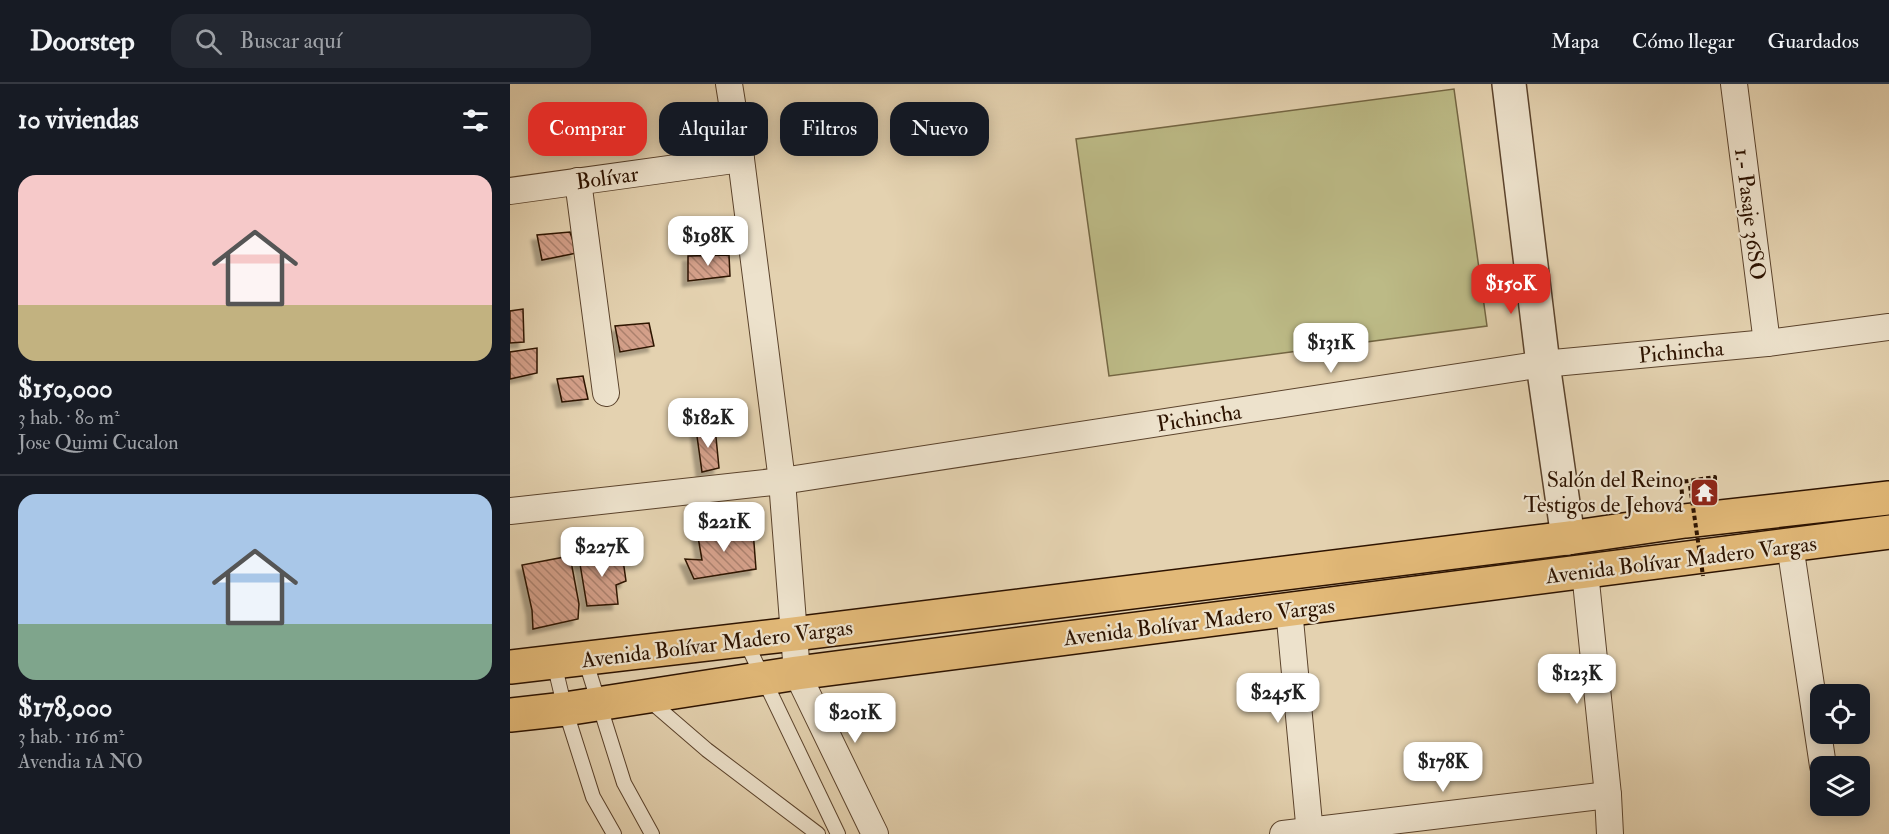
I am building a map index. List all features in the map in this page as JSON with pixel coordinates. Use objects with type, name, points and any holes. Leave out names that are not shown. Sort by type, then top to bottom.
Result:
[{"type":"main road","name":"Avenida Bolívar Madero Vargas","points":[[510,667],[1568,538],[1685,520],[1889,498]]},
{"type":"main road","name":"Avenida Bolívar Madero Vargas","points":[[510,715],[565,709],[797,673],[1889,532]]},
{"type":"street","points":[[729,84],[741,159],[782,482],[797,673],[875,834]]},
{"type":"street","points":[[1509,84],[1543,364],[1568,538]]},
{"type":"street","name":"1.- Pasaje 36SO","points":[[1734,84],[1767,343]]},
{"type":"street","name":"Bolívar","points":[[510,191],[741,159]]},
{"type":"street","points":[[578,181],[606,393]]},
{"type":"street","name":"Pichincha","points":[[510,511],[782,482],[1543,364],[1767,343],[1889,327]]},
{"type":"street","points":[[1790,545],[1822,756]]},
{"type":"street","points":[[1585,572],[1610,834]]},
{"type":"street","points":[[1289,609],[1310,832]]},
{"type":"street","points":[[1282,834],[1608,795]]},
{"type":"lane","points":[[745,640],[838,834]]},
{"type":"lane","points":[[570,661],[599,704],[624,783],[652,834]]},
{"type":"lane","points":[[570,661],[565,709],[593,797],[614,834]]},
{"type":"lane","points":[[645,697],[707,750],[819,834]]},
{"type":"path","points":[[1681,482],[1715,477],[1715,482],[1690,486],[1703,576]]},
{"type":"shaded area","points":[[1454,89],[1487,326],[1109,376],[1076,139]]},
{"type":"building","points":[[570,232],[577,253],[542,260],[537,235]]},
{"type":"building","points":[[729,255],[730,276],[688,281],[688,256]]},
{"type":"building","points":[[523,309],[524,342],[510,343],[510,311]]},
{"type":"building","points":[[649,323],[654,346],[620,352],[615,326]]},
{"type":"building","points":[[537,348],[537,373],[510,379],[510,352]]},
{"type":"building","points":[[583,376],[588,399],[562,402],[557,379]]},
{"type":"building","points":[[715,427],[719,468],[702,472],[696,429]]},
{"type":"building","points":[[753,530],[756,569],[694,579],[685,559],[702,560],[697,531]]},
{"type":"building","points":[[622,553],[626,581],[616,585],[618,604],[587,606],[579,558]]},
{"type":"building","points":[[570,556],[579,604],[578,619],[533,629],[532,610],[522,565]]},
{"type":"place","name":"Salón del Reino Testigos de Jehová","points":[[1704,492]]}]
